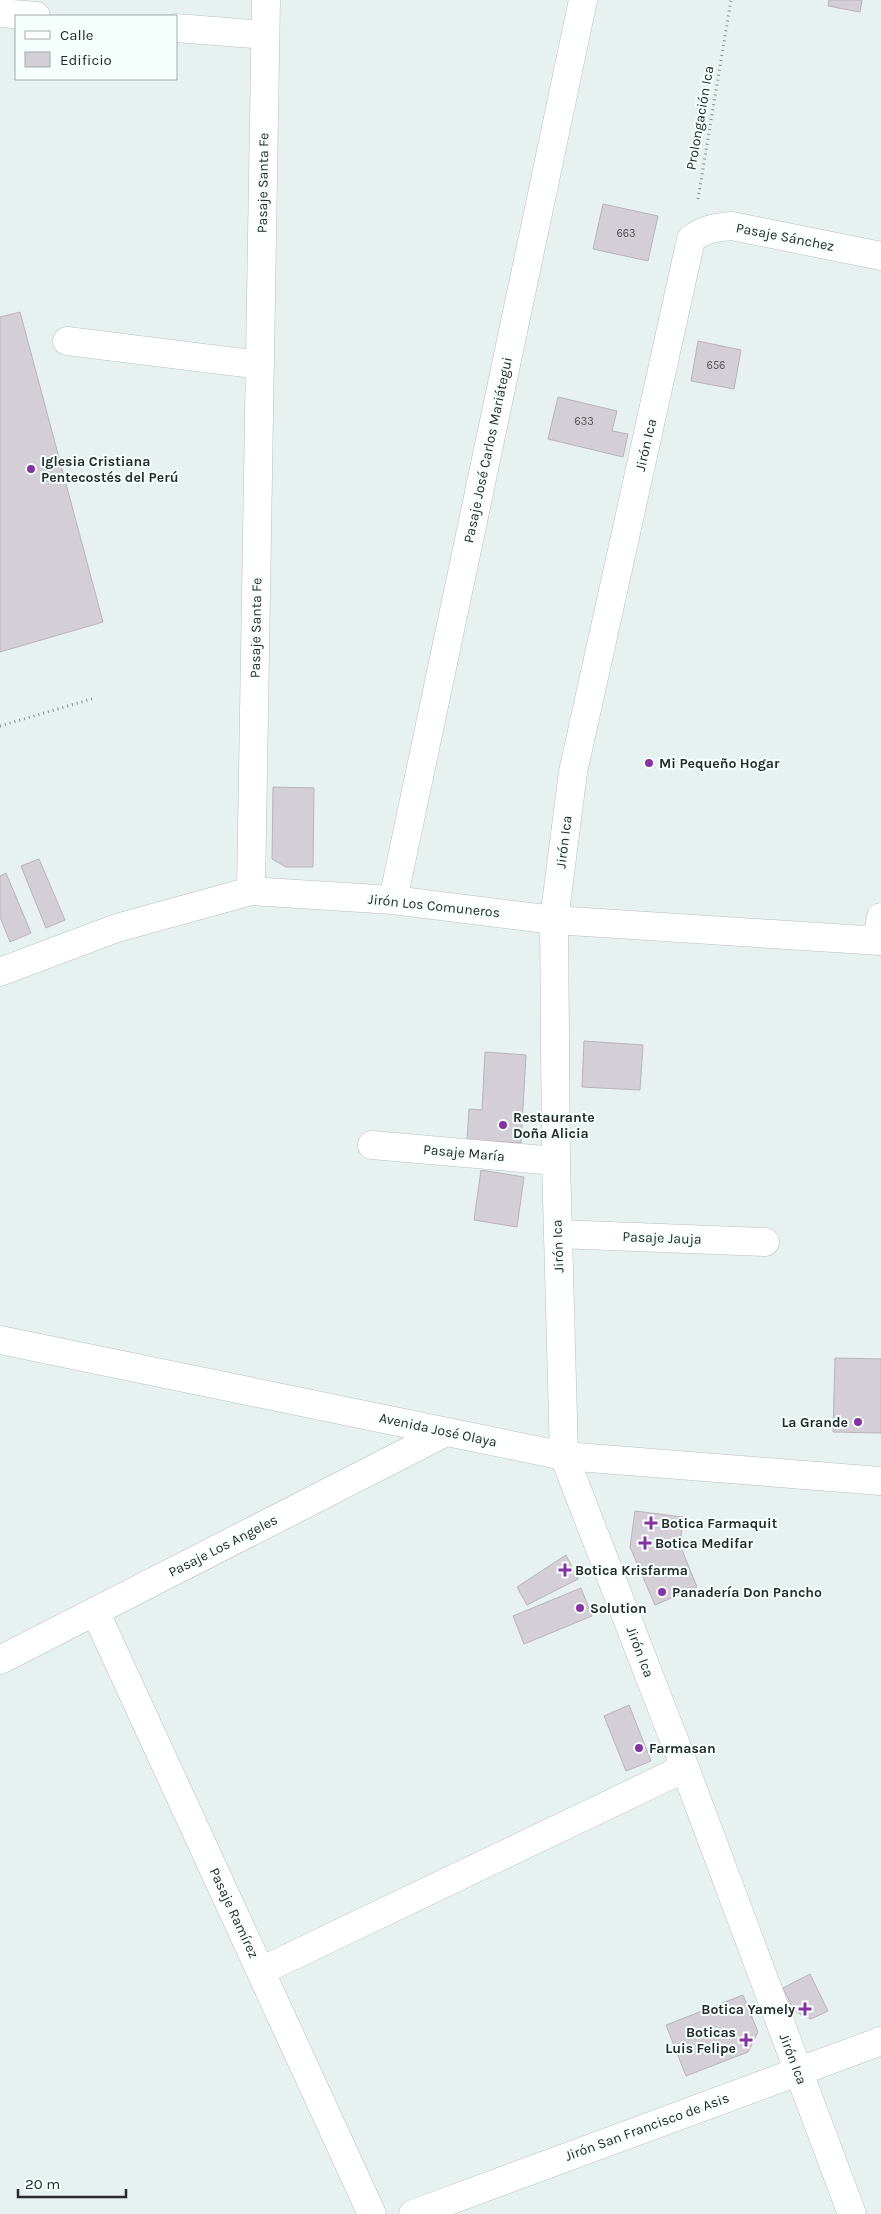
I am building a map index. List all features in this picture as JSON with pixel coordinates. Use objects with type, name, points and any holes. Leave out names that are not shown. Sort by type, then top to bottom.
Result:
[{"type":"street","name":"Pasaje Santa Fe","points":[[251,891],[266,0]]},
{"type":"street","name":"Pasaje José Carlos Mariátegui","points":[[393,900],[583,0]]},
{"type":"street","points":[[0,13],[24,15]]},
{"type":"street","points":[[178,28],[265,35]]},
{"type":"street","name":"Pasaje Sánchez","points":[[691,239],[702,231],[732,226],[881,256]]},
{"type":"street","name":"Jirón Ica","points":[[691,239],[573,772],[554,920],[556,1161],[564,1456],[685,1768],[852,2214]]},
{"type":"street","points":[[67,340],[260,365]]},
{"type":"street","name":"Jirón Los Comuneros","points":[[0,972],[117,928],[251,891],[393,900],[554,920],[880,933]]},
{"type":"street","name":"Pasaje María","points":[[372,1145],[556,1161]]},
{"type":"street","name":"Pasaje Jauja","points":[[558,1234],[765,1242]]},
{"type":"street","name":"Avenida José Olaya","points":[[0,1340],[564,1456],[881,1481]]},
{"type":"street","name":"Pasaje Los Angeles","points":[[0,1660],[446,1432]]},
{"type":"street","name":"Pasaje Ramírez","points":[[96,1612],[372,2214]]},
{"type":"street","points":[[261,1971],[685,1768]]},
{"type":"street","name":"Jirón San Francisco de Asis","points":[[413,2214],[881,2041]]},
{"type":"path","name":"Prolongación Ica","points":[[691,239],[731,0]]},
{"type":"path","points":[[0,726],[96,698]]},
{"type":"building","points":[[829,0],[862,0],[860,12],[828,6]]},
{"type":"building","points":[[603,204],[658,216],[648,261],[593,249]]},
{"type":"building","name":"Iglesia Cristiana Pentecostés del Perú","points":[[20,312],[103,622],[0,652],[0,317]]},
{"type":"building","points":[[698,341],[741,350],[734,389],[691,381]]},
{"type":"building","points":[[558,397],[617,411],[612,431],[628,434],[623,457],[548,439]]},
{"type":"building","points":[[273,787],[314,788],[313,867],[286,867],[272,859]]},
{"type":"building","points":[[39,859],[65,920],[46,928],[21,866]]},
{"type":"building","points":[[6,873],[31,933],[10,942],[0,917],[0,876]]},
{"type":"building","points":[[584,1041],[643,1045],[640,1090],[582,1087]]},
{"type":"building","points":[[485,1052],[526,1055],[521,1143],[467,1140],[469,1109],[482,1110]]},
{"type":"building","points":[[481,1170],[524,1177],[517,1227],[474,1220]]},
{"type":"building","points":[[835,1358],[881,1359],[881,1433],[833,1432]]},
{"type":"building","points":[[635,1511],[683,1517],[680,1545],[697,1587],[655,1605],[630,1547]]},
{"type":"building","points":[[566,1555],[578,1579],[527,1605],[517,1587]]},
{"type":"building","points":[[581,1588],[592,1616],[524,1644],[513,1616]]},
{"type":"building","points":[[629,1705],[651,1761],[626,1771],[604,1716]]},
{"type":"building","points":[[810,1974],[828,2011],[811,2019],[794,2011],[783,1988]]},
{"type":"building","points":[[743,1995],[758,2032],[748,2052],[686,2076],[666,2025]]},
{"type":"place","name":"Iglesia Cristiana Pentecostés del Perú","points":[[31,469]]},
{"type":"place","name":"Mi Pequeño Hogar","points":[[649,763]]},
{"type":"place","name":"Restaurante Doña Alicia","points":[[503,1125]]},
{"type":"place","name":"La Grande","points":[[858,1422]]},
{"type":"place","name":"Botica Farmaquit","points":[[651,1523]]},
{"type":"place","name":"Botica Medifar","points":[[645,1543]]},
{"type":"place","name":"Botica Krisfarma","points":[[565,1570]]},
{"type":"place","name":"Panadería Don Pancho","points":[[662,1592]]},
{"type":"place","name":"Solution","points":[[580,1608]]},
{"type":"place","name":"Farmasan","points":[[639,1748]]},
{"type":"place","name":"Botica Yamely","points":[[805,2009]]},
{"type":"place","name":"Boticas Luis Felipe","points":[[746,2040]]}]
